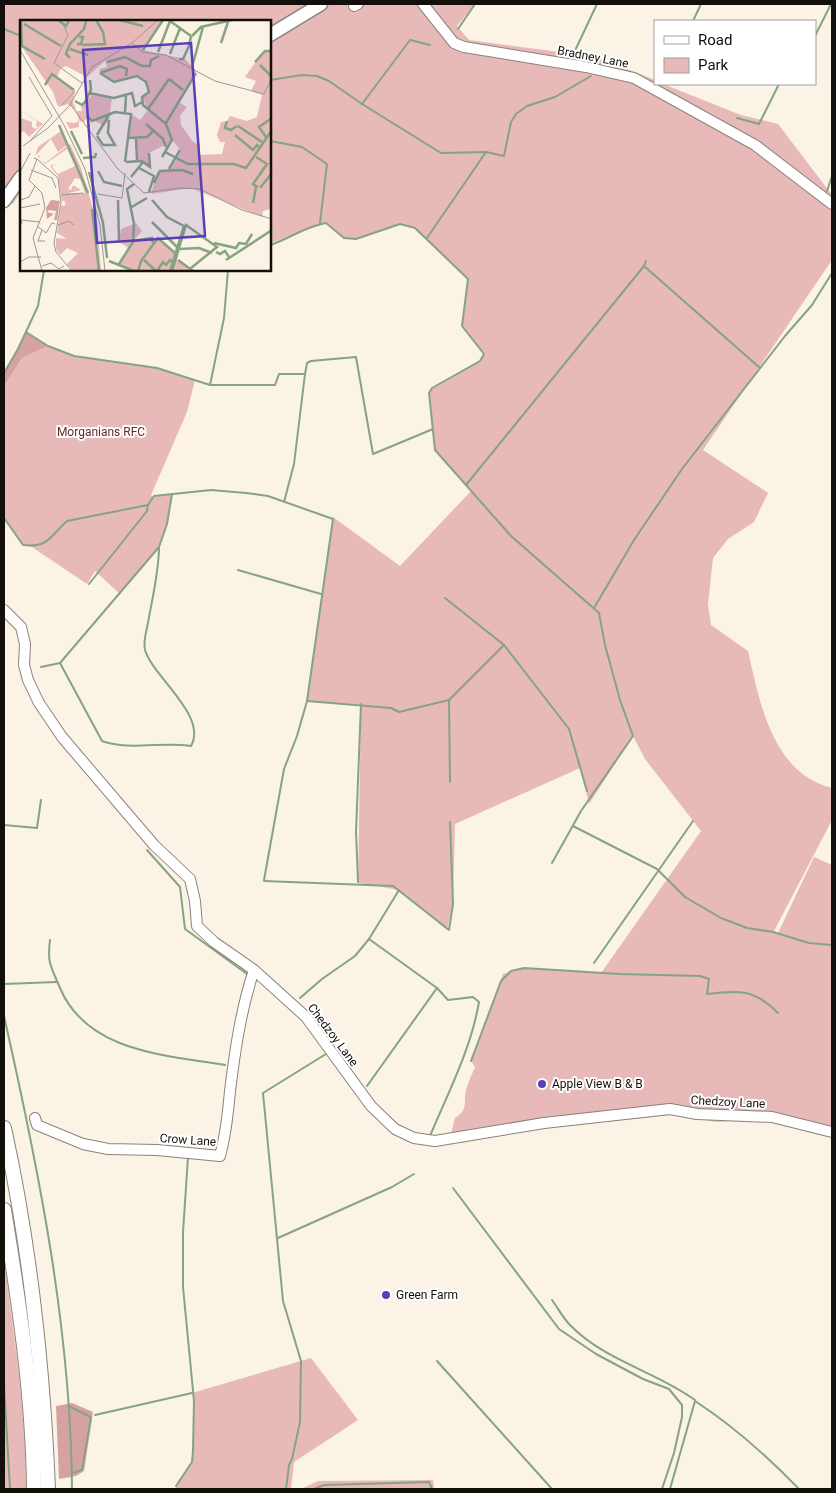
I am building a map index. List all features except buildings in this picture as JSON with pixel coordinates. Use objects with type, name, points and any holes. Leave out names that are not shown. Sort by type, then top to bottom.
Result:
[{"type":"highway","points":[[4,1128],[14,1172],[38,1342],[48,1489]]},
{"type":"highway","points":[[4,1210],[16,1280],[30,1416],[34,1489]]},
{"type":"main road","points":[[271,34],[320,4]]},
{"type":"main road","points":[[4,201],[20,178]]},
{"type":"street","name":"Bradney Lane","points":[[423,4],[454,43],[464,47],[613,72],[634,78],[755,145],[832,204]]},
{"type":"street","name":"Chedzoy Lane","points":[[4,610],[21,627],[25,644],[24,664],[28,680],[62,737],[154,845],[190,879],[195,901],[197,926],[214,942],[254,970],[306,1017],[371,1106],[395,1129],[414,1138],[441,1140],[536,1124],[670,1109],[697,1114],[772,1117],[832,1132]]},
{"type":"street","name":"Crow Lane","points":[[35,1118],[37,1125],[83,1144],[108,1149],[157,1150],[220,1156],[228,1129],[230,1092],[244,999],[254,970]]},
{"type":"green space","points":[[4,4],[475,4],[457,26],[469,40],[597,57],[654,80],[654,85],[666,85],[741,115],[778,124],[832,195],[832,260],[703,450],[768,493],[754,522],[728,539],[713,558],[708,604],[711,625],[748,651],[764,713],[782,752],[795,768],[812,780],[832,788],[832,820],[774,931],[778,933],[814,857],[832,865],[832,1138],[758,1119],[717,1122],[671,1115],[538,1129],[460,1143],[449,1141],[455,1118],[462,1112],[465,1106],[466,1090],[475,1067],[471,1061],[503,974],[524,968],[601,973],[701,831],[645,759],[633,736],[589,804],[580,768],[455,824],[453,904],[447,930],[399,890],[358,883],[361,705],[307,701],[333,517],[400,566],[471,491],[435,450],[429,393],[432,388],[480,361],[484,354],[462,326],[468,279],[415,228],[400,224],[356,239],[344,238],[326,223],[271,243],[271,20],[20,20],[20,193],[13,204],[4,199]]},
{"type":"green space","name":"Morganians RFC","points":[[48,346],[74,356],[157,368],[195,380],[187,412],[151,495],[152,497],[172,494],[167,524],[159,547],[120,594],[95,571],[87,584],[32,547],[23,545],[4,518],[4,386],[22,358]]},
{"type":"green space","points":[[4,1259],[22,1402],[26,1489],[4,1489]]},
{"type":"green space","points":[[311,1358],[358,1420],[294,1462],[291,1489],[176,1489],[176,1486],[192,1462],[194,1401],[192,1393]]},
{"type":"green space","points":[[433,1480],[434,1489],[301,1489],[318,1481]]},
{"type":"shaded area","points":[[26,332],[48,346],[22,358],[4,386],[4,373]]},
{"type":"shaded area","points":[[72,1403],[93,1412],[84,1471],[76,1476],[59,1479],[56,1406]]},
{"type":"waterway","points":[[458,29],[475,4]]},
{"type":"waterway","points":[[572,57],[597,4]]},
{"type":"waterway","points":[[693,20],[701,4]]},
{"type":"waterway","points":[[816,34],[831,4]]},
{"type":"waterway","points":[[4,29],[20,36]]},
{"type":"waterway","points":[[362,104],[410,40],[430,45]]},
{"type":"waterway","points":[[271,80],[302,75],[317,76],[329,81],[362,104],[441,153],[486,152],[504,156],[511,122],[516,114],[527,106],[555,97],[591,76]]},
{"type":"waterway","points":[[737,118],[759,124],[778,85]]},
{"type":"waterway","points":[[271,141],[302,147],[327,164],[320,223]]},
{"type":"waterway","points":[[427,238],[486,152]]},
{"type":"waterway","points":[[827,191],[832,176]]},
{"type":"waterway","points":[[271,245],[311,227],[326,223],[344,238],[356,239],[400,224],[415,228],[468,279],[462,326],[484,354],[480,361],[432,388],[429,393],[435,450],[511,536],[599,613],[605,645],[620,700],[633,736],[581,811],[552,863]]},
{"type":"waterway","points":[[646,261],[644,266],[760,368]]},
{"type":"waterway","points":[[466,485],[644,266]]},
{"type":"waterway","points":[[4,373],[18,349],[38,306],[44,271]]},
{"type":"waterway","points":[[210,385],[224,318],[228,271]]},
{"type":"waterway","points":[[594,608],[634,540],[682,469],[785,336],[812,305],[832,273]]},
{"type":"waterway","points":[[26,332],[48,346],[74,356],[157,368],[210,385],[275,385],[279,374],[305,374],[307,363],[311,361],[356,357],[373,454],[433,429]]},
{"type":"waterway","points":[[284,502],[294,464],[305,374]]},
{"type":"waterway","points":[[4,518],[23,545],[38,545],[48,540],[67,521],[148,505],[154,496],[211,490],[268,496],[333,519],[307,701],[297,736],[284,769],[264,880]]},
{"type":"waterway","points":[[41,667],[60,663],[159,547],[167,524],[172,494]]},
{"type":"waterway","points":[[89,584],[147,511],[148,505]]},
{"type":"waterway","points":[[60,663],[102,741],[135,746],[191,746],[194,734],[192,722],[186,710],[150,661],[144,647],[157,576],[159,547]]},
{"type":"waterway","points":[[238,570],[321,594]]},
{"type":"waterway","points":[[445,598],[504,645],[569,729],[587,791]]},
{"type":"waterway","points":[[307,701],[391,708],[399,712],[449,700],[504,645]]},
{"type":"waterway","points":[[449,700],[450,782]]},
{"type":"waterway","points":[[358,882],[356,832],[361,704]]},
{"type":"waterway","points":[[4,825],[37,828],[41,800]]},
{"type":"waterway","points":[[594,963],[693,821]]},
{"type":"waterway","points":[[264,881],[393,886],[449,930],[453,904],[450,822]]},
{"type":"waterway","points":[[573,826],[657,869],[685,897],[721,918],[747,928],[773,932],[809,943],[832,945]]},
{"type":"waterway","points":[[147,850],[180,887],[185,929],[247,974]]},
{"type":"waterway","points":[[300,998],[322,979],[355,956],[369,939],[399,890]]},
{"type":"waterway","points":[[369,939],[437,988],[448,1000],[473,997],[479,1002],[465,1054],[430,1136]]},
{"type":"waterway","points":[[50,940],[49,960],[60,988],[72,1009],[89,1026],[108,1038],[130,1047],[178,1058],[225,1065]]},
{"type":"waterway","points":[[471,1061],[501,981],[511,971],[524,968],[619,974],[700,976],[709,979],[707,994],[737,992],[754,995],[762,999],[778,1013]]},
{"type":"waterway","points":[[4,984],[56,982]]},
{"type":"waterway","points":[[367,1086],[437,988]]},
{"type":"waterway","points":[[4,1016],[41,1192],[51,1251],[66,1370],[72,1489]]},
{"type":"waterway","points":[[286,1489],[289,1465],[300,1422],[301,1361],[283,1301],[263,1093],[326,1054]]},
{"type":"waterway","points":[[176,1486],[192,1462],[193,1451],[194,1401],[183,1287],[183,1232],[188,1157]]},
{"type":"waterway","points":[[278,1238],[392,1187],[414,1174]]},
{"type":"waterway","points":[[453,1188],[559,1329],[596,1354],[643,1379],[669,1389],[682,1405],[682,1417],[674,1453],[662,1489]]},
{"type":"waterway","points":[[552,1300],[570,1325],[599,1348],[664,1381],[695,1400]]},
{"type":"waterway","points":[[437,1361],[552,1489]]},
{"type":"waterway","points":[[4,1384],[10,1489]]},
{"type":"waterway","points":[[95,1415],[192,1393]]},
{"type":"waterway","points":[[670,1489],[695,1401],[749,1442],[799,1489]]},
{"type":"waterway","points":[[68,1406],[91,1417],[82,1470],[72,1473]]},
{"type":"waterway","points":[[314,1489],[324,1485],[429,1482],[432,1489]]},
{"type":"place","name":"Apple View B & B","points":[[542,1084]]},
{"type":"place","name":"Green Farm","points":[[386,1295]]}]
